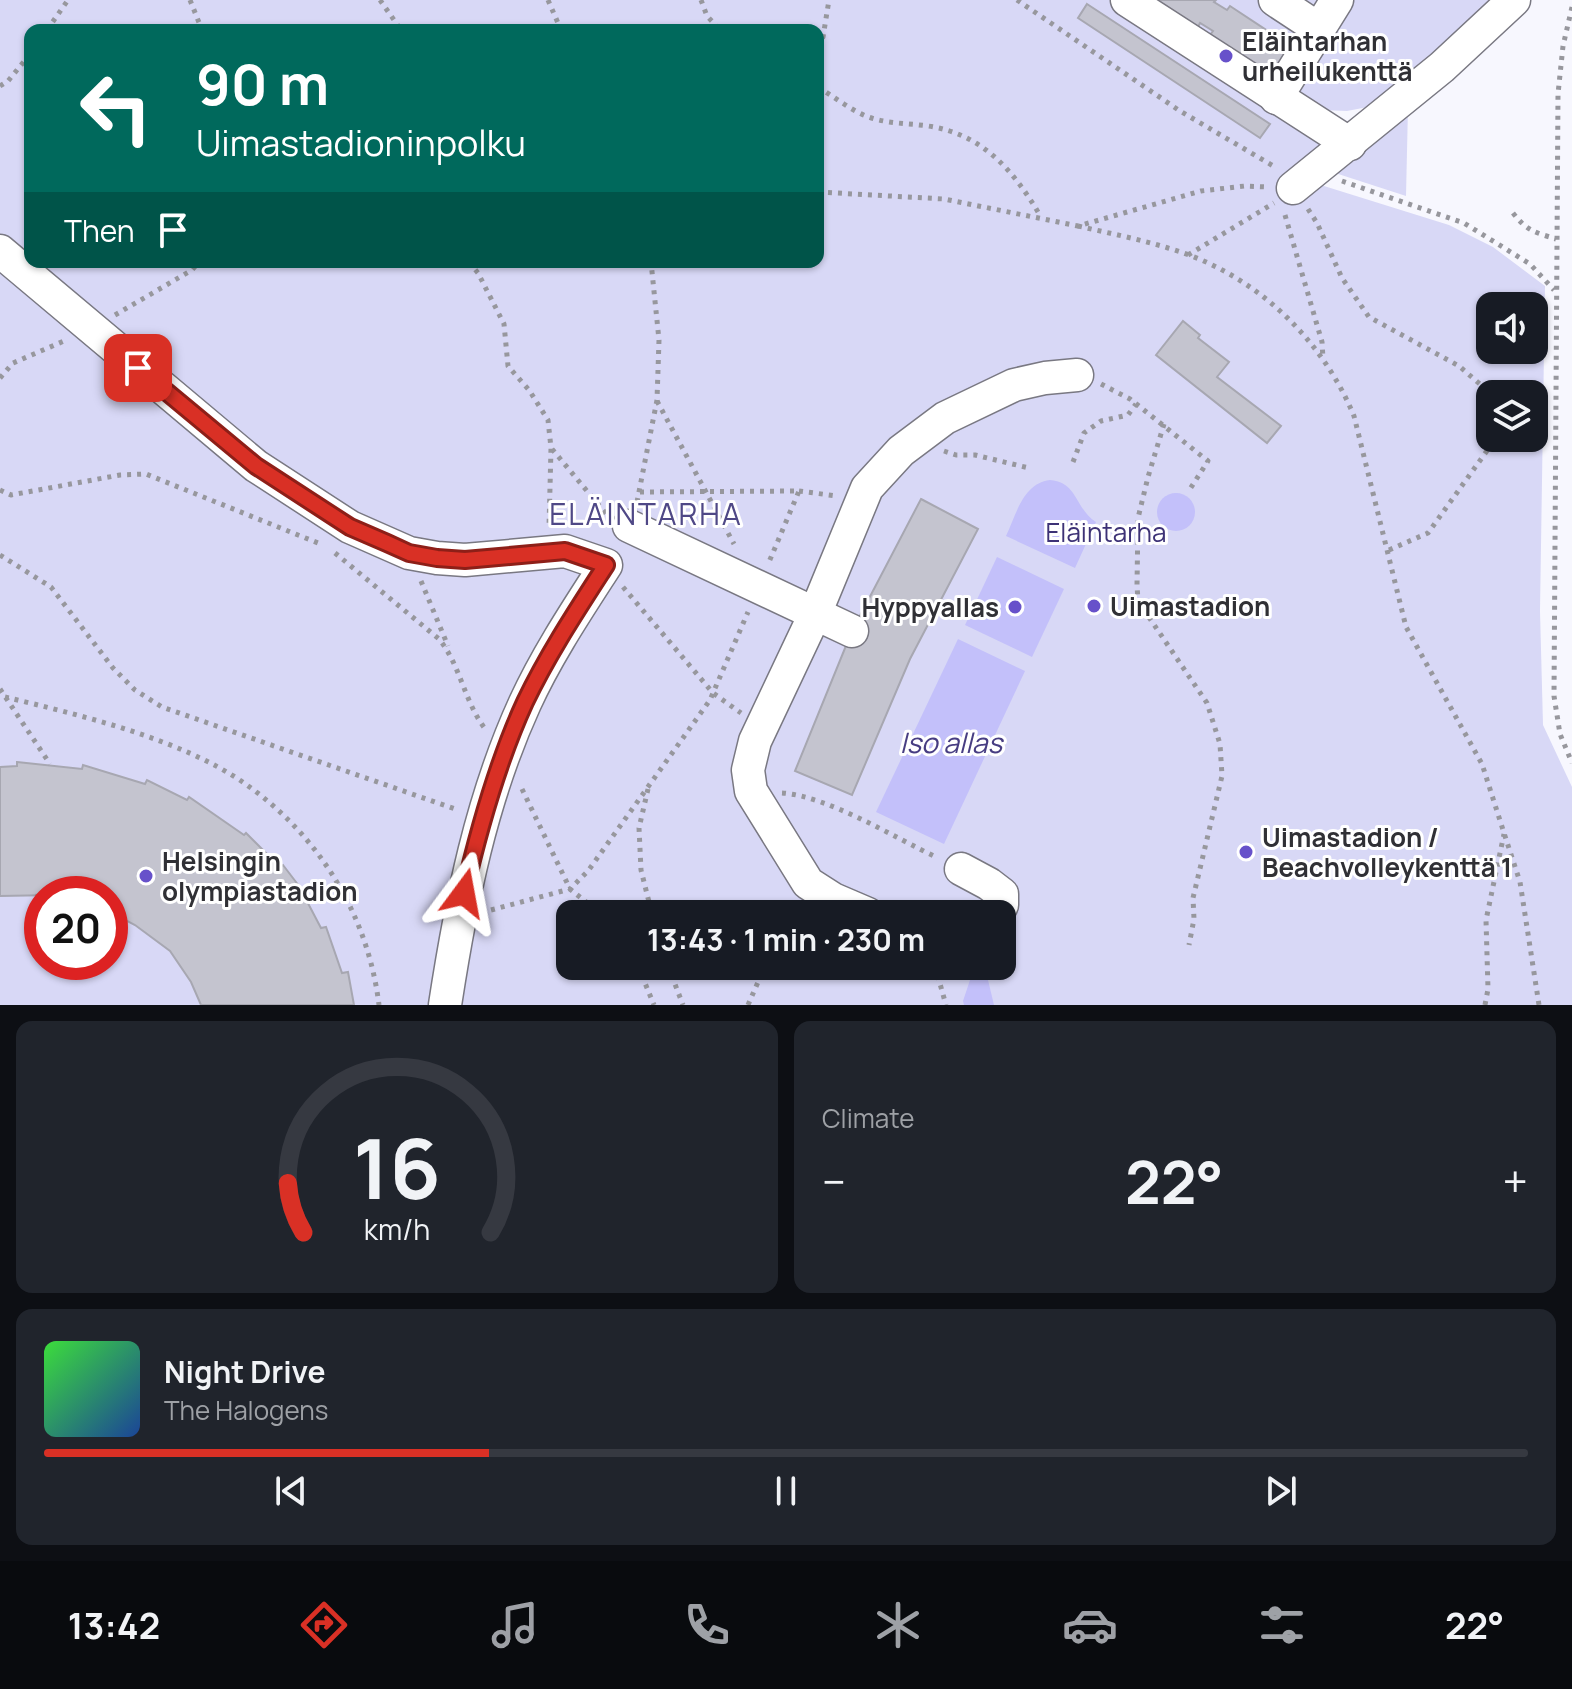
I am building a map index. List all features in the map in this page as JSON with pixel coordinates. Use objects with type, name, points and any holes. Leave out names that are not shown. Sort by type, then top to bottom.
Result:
[{"type":"street","points":[[1127,0],[1350,144]]},
{"type":"street","points":[[1275,0],[1319,29]]},
{"type":"street","points":[[1276,98],[1337,0]]},
{"type":"street","points":[[1296,186],[1442,67],[1514,0]]},
{"type":"street","points":[[0,251],[256,466],[350,527],[409,553],[437,558],[465,560],[565,551],[606,565],[542,669],[503,757],[482,819],[458,918],[445,1005]]},
{"type":"street","points":[[835,900],[808,883],[751,791],[748,770],[755,741],[815,614],[867,488],[914,440],[945,418],[1014,385],[1077,375]]},
{"type":"street","points":[[629,526],[852,631]]},
{"type":"street","points":[[961,869],[989,884],[1002,894],[1002,900]]},
{"type":"path","points":[[51,24],[68,0]]},
{"type":"path","points":[[190,0],[200,24]]},
{"type":"path","points":[[380,0],[397,24]]},
{"type":"path","points":[[548,0],[558,24]]},
{"type":"path","points":[[701,0],[707,16],[714,24]]},
{"type":"path","points":[[824,30],[829,0]]},
{"type":"path","points":[[1017,0],[1180,111],[1276,168],[1296,186],[1342,278],[1369,317],[1459,366],[1476,381]]},
{"type":"path","points":[[1572,7],[1563,46],[1558,94],[1554,696],[1560,734],[1572,763]]},
{"type":"path","points":[[0,86],[24,61]]},
{"type":"path","points":[[824,91],[865,116],[886,122],[931,127],[966,138],[995,155],[1021,183],[1041,217]]},
{"type":"path","points":[[1078,226],[1201,191],[1245,186],[1296,186],[1464,223],[1530,264],[1555,291]]},
{"type":"path","points":[[1188,255],[1296,186]]},
{"type":"path","points":[[1296,186],[1323,359]]},
{"type":"path","points":[[824,192],[944,199],[1078,226],[1188,255],[1245,282],[1280,309],[1323,359],[1343,389],[1354,416],[1406,627],[1482,764],[1520,882],[1539,1005]]},
{"type":"path","points":[[1513,213],[1523,226],[1556,239]]},
{"type":"path","points":[[0,378],[13,363],[91,329],[194,268]]},
{"type":"path","points":[[474,268],[504,324],[508,366],[529,390],[548,420],[551,552]]},
{"type":"path","points":[[648,455],[657,400],[659,340],[652,268]]},
{"type":"path","points":[[1077,375],[1105,385],[1136,404],[1208,461],[1190,489]]},
{"type":"path","points":[[657,400],[735,546]]},
{"type":"path","points":[[1073,462],[1084,433],[1101,421],[1128,415],[1136,404]]},
{"type":"path","points":[[1164,424],[1138,518],[1138,601],[1207,703],[1220,744],[1222,776],[1193,898],[1194,919],[1189,945]]},
{"type":"path","points":[[914,440],[956,455],[975,455],[1029,468]]},
{"type":"path","points":[[551,448],[603,513],[629,526]]},
{"type":"path","points":[[1389,550],[1428,533],[1486,452]]},
{"type":"path","points":[[0,490],[11,495],[120,475],[146,474],[329,547],[439,639],[451,654]]},
{"type":"path","points":[[458,918],[570,889],[588,871],[713,693],[799,491],[640,492]]},
{"type":"path","points":[[409,553],[473,714],[514,769],[570,889],[584,900]]},
{"type":"path","points":[[0,555],[51,587],[113,668],[135,690],[162,707],[482,819]]},
{"type":"path","points":[[606,565],[713,693]]},
{"type":"path","points":[[0,689],[50,764]]},
{"type":"path","points":[[5,697],[75,714],[140,735],[203,761],[244,783],[297,831],[335,875],[349,899],[364,941],[376,978],[379,1005]]},
{"type":"path","points":[[648,787],[639,828],[641,870],[648,900]]},
{"type":"path","points":[[826,805],[961,869]]},
{"type":"path","points":[[1485,1005],[1488,989],[1486,920],[1504,833]]},
{"type":"path","points":[[644,980],[654,1005]]},
{"type":"path","points":[[673,980],[683,1005]]},
{"type":"path","points":[[748,1005],[759,980]]},
{"type":"path","points":[[939,980],[946,1005]]},
{"type":"green space","name":"Eläintarha","points":[[0,0],[1499,0],[1378,105],[1347,111],[1320,110],[1322,144],[1301,169],[1324,186],[1449,225],[1493,247],[1545,286],[1545,292],[1476,292],[1476,364],[1544,364],[1544,380],[1476,380],[1476,452],[1542,452],[1540,611],[1543,725],[1572,787],[1572,1005],[0,1005]]},
{"type":"green space","points":[[1408,107],[1406,196],[1329,171]]},
{"type":"water","points":[[1050,480],[1066,486],[1096,522],[1075,568],[1006,536],[1027,494],[1041,482]]},
{"type":"water","points":[[1176,493],[1189,499],[1195,512],[1189,525],[1176,531],[1163,525],[1157,512],[1163,499]]},
{"type":"water","name":"Hyppyallas","points":[[997,557],[1064,589],[1032,657],[965,625]]},
{"type":"water","name":"Iso allas","points":[[958,639],[1025,671],[944,844],[876,812]]},
{"type":"water","points":[[970,980],[988,980],[994,1005],[964,1005]]},
{"type":"building","points":[[1157,0],[1216,0],[1214,2],[1227,10],[1230,6],[1295,49],[1276,79],[1210,35],[1213,31],[1200,23],[1198,27]]},
{"type":"building","points":[[1087,4],[1270,124],[1260,138],[1078,18]]},
{"type":"building","points":[[1183,321],[1200,335],[1198,338],[1229,362],[1217,377],[1281,426],[1267,443],[1156,355]]},
{"type":"building","points":[[921,499],[978,529],[910,659],[852,795],[795,771],[852,631]]},
{"type":"building","name":"Helsingin olympiastadion","points":[[17,762],[82,769],[83,765],[145,784],[147,780],[187,800],[189,797],[244,835],[246,833],[280,867],[283,865],[299,886],[321,928],[326,927],[342,973],[348,972],[354,1005],[201,1005],[191,982],[170,951],[128,921],[128,876],[24,876],[24,896],[0,896],[0,767],[17,766]]},
{"type":"place","name":"Eläintarhan urheilukenttä","points":[[1226,56]]},
{"type":"place","name":"Uimastadion","points":[[1094,606]]},
{"type":"place","name":"Hyppyallas","points":[[1015,607]]},
{"type":"place","name":"Uimastadion / Beachvolleykenttä 1","points":[[1246,852]]},
{"type":"place","name":"Helsingin olympiastadion","points":[[146,876]]},
{"type":"district","name":"ELÄINTARHA","points":[[646,513]]},
{"type":"route","points":[[138,368],[256,466],[350,527],[409,553],[465,560],[565,551],[606,565],[542,669],[525,703],[482,819],[464,893]]}]
